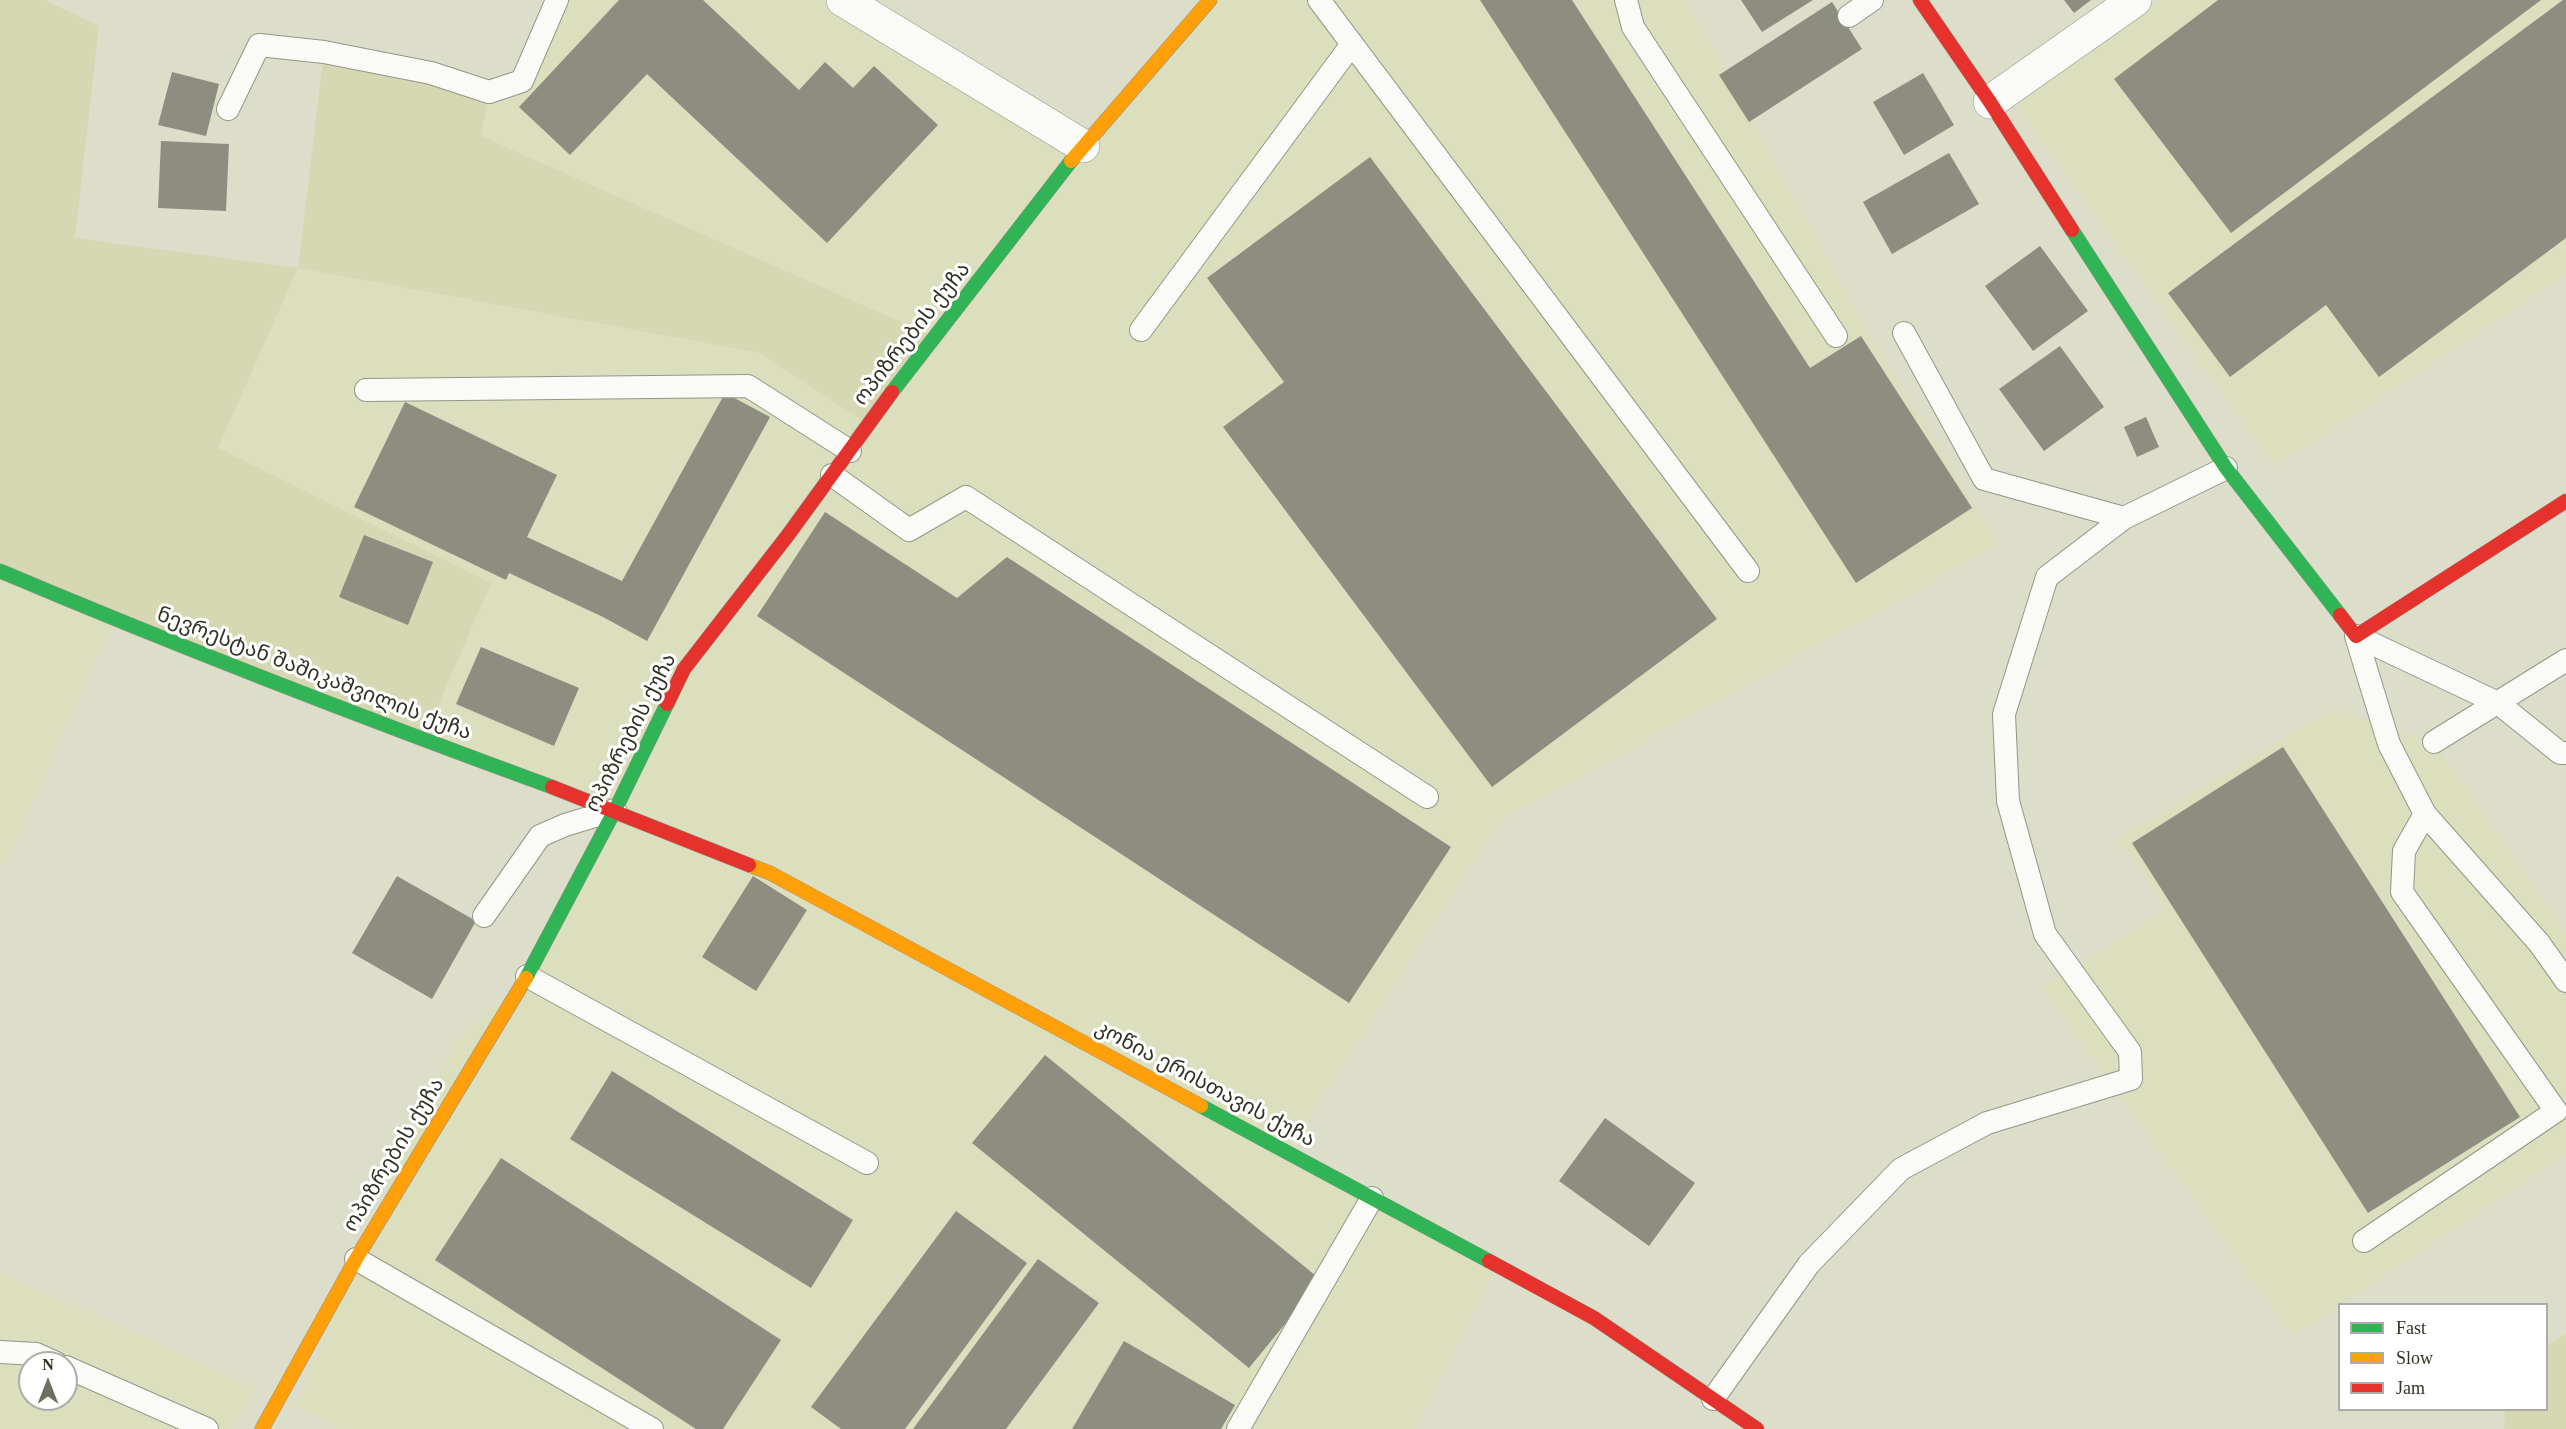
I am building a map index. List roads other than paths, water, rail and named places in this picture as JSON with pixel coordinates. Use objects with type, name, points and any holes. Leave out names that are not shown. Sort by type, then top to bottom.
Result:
[{"type":"street","points":[[843,0],[1083,147]]},
{"type":"street","name":"ოპიზრების ქუჩა","points":[[262,1429],[356,1259],[527,976],[615,810],[684,669],[1083,147],[1210,0]]},
{"type":"street","points":[[1920,0],[1990,102],[2226,468],[2356,636],[2566,501]]},
{"type":"street","points":[[1990,102],[2135,0]]},
{"type":"street","name":"ნევრესტან შაშიკაშვილის ქუჩა","points":[[0,571],[114,619],[423,740],[615,810]]},
{"type":"street","name":"კოწია ერისთავის ქუჩა","points":[[615,810],[770,873],[1594,1318],[1757,1429]]},
{"type":"lane","points":[[228,109],[259,45],[324,52],[431,73],[489,92],[522,81],[557,0]]},
{"type":"lane","points":[[1319,0],[1748,571]]},
{"type":"lane","points":[[1626,0],[1633,27],[1836,336]]},
{"type":"lane","points":[[1849,15],[1872,0]]},
{"type":"lane","points":[[1141,330],[1352,44]]},
{"type":"lane","points":[[1904,333],[1984,479],[2124,518]]},
{"type":"lane","points":[[366,390],[748,386],[850,450]]},
{"type":"lane","points":[[1713,1399],[1809,1264],[1901,1169],[1987,1123],[2131,1079],[2130,1052],[2045,934],[2008,801],[2004,714],[2047,577],[2124,518],[2226,468]]},
{"type":"lane","points":[[832,475],[909,530],[966,497],[1427,797]]},
{"type":"lane","points":[[2356,636],[2498,703],[2560,753],[2566,753]]},
{"type":"lane","points":[[2356,636],[2389,744],[2425,814],[2539,943],[2566,981]]},
{"type":"lane","points":[[2434,742],[2566,660]]},
{"type":"lane","points":[[484,916],[540,836],[565,825],[615,810]]},
{"type":"lane","points":[[2364,1241],[2556,1111],[2402,892],[2404,851],[2425,814]]},
{"type":"lane","points":[[527,976],[867,1163]]},
{"type":"lane","points":[[1238,1429],[1372,1198]]},
{"type":"lane","points":[[356,1259],[652,1429]]},
{"type":"lane","points":[[0,1352],[18,1353]]},
{"type":"lane","points":[[78,1372],[207,1429]]}]
